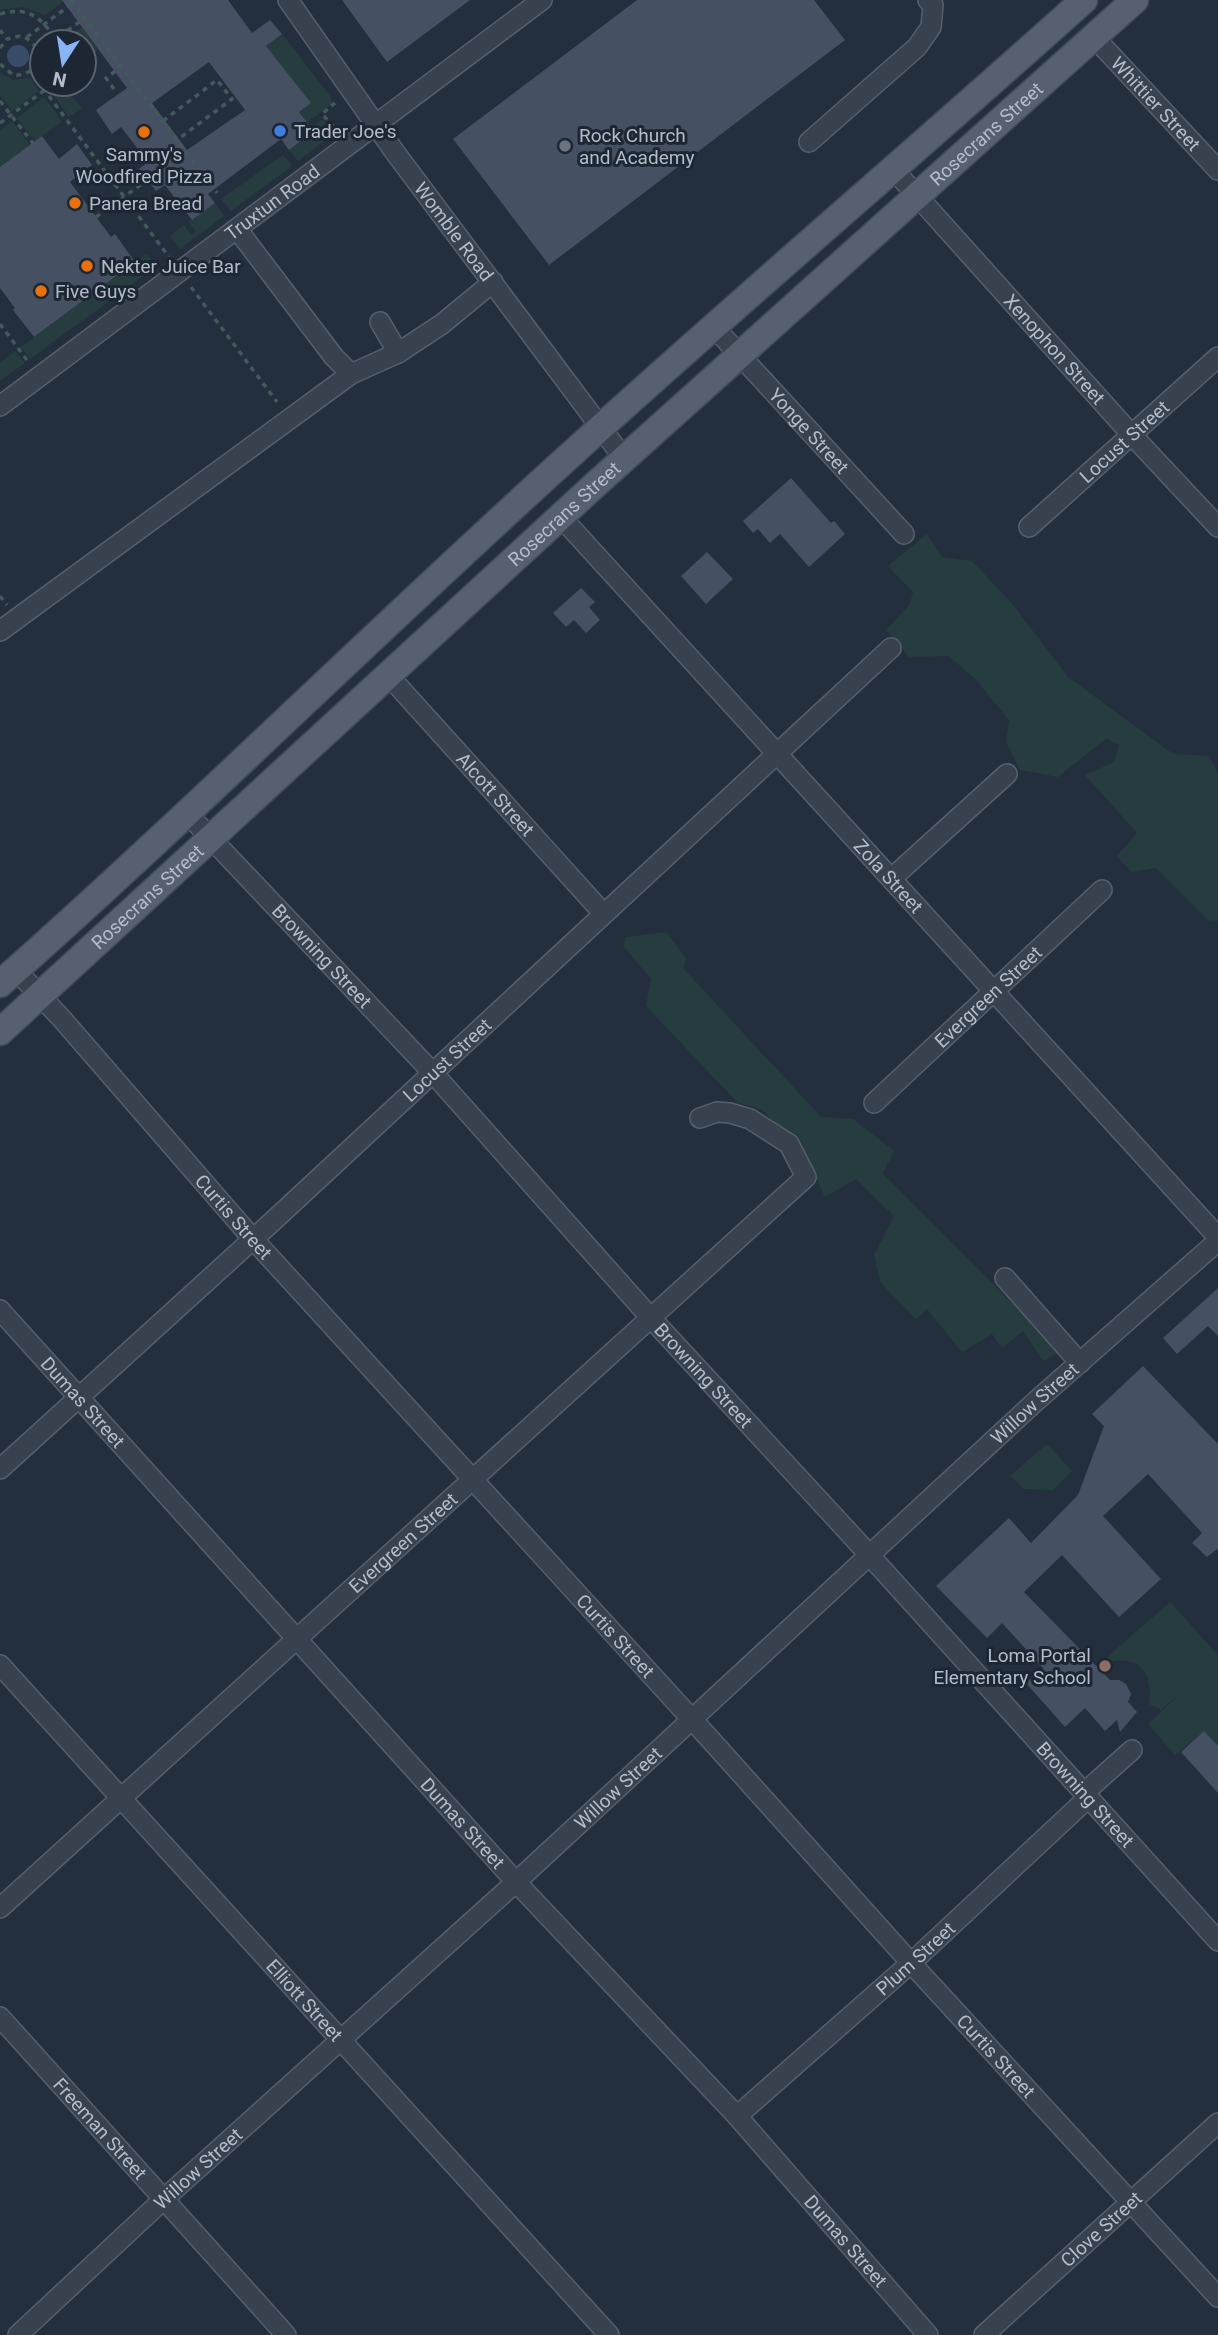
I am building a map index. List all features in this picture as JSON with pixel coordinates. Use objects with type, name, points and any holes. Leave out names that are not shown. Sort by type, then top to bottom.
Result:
[{"type":"main road","name":"Rosecrans Street","points":[[8,977],[368,640],[600,428],[1084,0]]},
{"type":"main road","name":"Rosecrans Street","points":[[0,1032],[561,517],[1135,0]]},
{"type":"street","name":"Womble Road","points":[[288,0],[394,151],[625,460]]},
{"type":"street","name":"Truxtun Road","points":[[0,406],[542,0]]},
{"type":"street","points":[[809,142],[917,47],[931,27],[933,5],[928,0]]},
{"type":"street","name":"Whittier Street","points":[[1094,37],[1218,170]]},
{"type":"street","name":"Xenophon Street","points":[[893,169],[1218,527]]},
{"type":"street","points":[[237,229],[334,357],[351,374]]},
{"type":"street","points":[[0,631],[351,374],[398,353],[442,324],[493,282]]},
{"type":"street","points":[[380,322],[398,353]]},
{"type":"street","name":"Yonge Street","points":[[713,327],[904,534]]},
{"type":"street","name":"Locust Street","points":[[1030,527],[1218,357]]},
{"type":"street","name":"Zola Street","points":[[561,517],[778,751],[1218,1239]]},
{"type":"street","name":"Locust Street","points":[[0,1469],[253,1239],[891,648]]},
{"type":"street","name":"Alcott Street","points":[[389,676],[603,913]]},
{"type":"street","points":[[892,878],[1007,774]]},
{"type":"street","name":"Browning Street","points":[[186,812],[432,1072],[650,1317],[1218,1941]]},
{"type":"street","name":"Evergreen Street","points":[[874,1103],[1102,890]]},
{"type":"street","name":"Curtis Street","points":[[8,977],[40,996],[253,1239],[1218,2297]]},
{"type":"street","name":"Evergreen Street","points":[[0,1908],[806,1177],[789,1144],[750,1119],[717,1112],[700,1118]]},
{"type":"street","name":"Willow Street","points":[[18,2335],[1218,1239]]},
{"type":"street","points":[[1005,1278],[1080,1363]]},
{"type":"street","name":"Dumas Street","points":[[0,1310],[516,1882],[737,2116],[928,2335]]},
{"type":"street","name":"Elliott Street","points":[[0,1665],[609,2335]]},
{"type":"street","name":"Plum Street","points":[[737,2116],[911,1963],[1132,1750]]},
{"type":"street","name":"Freeman Street","points":[[0,2017],[286,2335]]},
{"type":"street","name":"Clove Street","points":[[984,2335],[1218,2123]]},
{"type":"path","points":[[0,48],[7,39],[27,37],[72,1],[217,194]]},
{"type":"path","points":[[0,14],[26,12],[41,19],[47,28]]},
{"type":"path","points":[[72,28],[85,18]]},
{"type":"path","points":[[0,30],[7,39]]},
{"type":"path","points":[[0,64],[13,75],[28,74]]},
{"type":"path","points":[[114,89],[106,78],[122,67]]},
{"type":"path","points":[[163,121],[217,80],[232,99],[177,141]]},
{"type":"path","points":[[0,123],[36,98]]},
{"type":"path","points":[[50,98],[169,257]]},
{"type":"path","points":[[0,101],[36,147]]},
{"type":"path","points":[[334,127],[322,114],[335,103]]},
{"type":"path","points":[[96,217],[186,152]]},
{"type":"path","points":[[191,287],[277,402]]},
{"type":"path","points":[[0,324],[27,360]]},
{"type":"path","points":[[0,596],[8,607]]},
{"type":"green space","points":[[0,0],[63,2],[45,15],[24,7],[0,10]]},
{"type":"green space","points":[[282,34],[331,97],[332,104],[307,122],[299,112],[311,103],[266,46]]},
{"type":"green space","points":[[0,73],[13,80],[28,78],[30,98],[12,111],[0,95]]},
{"type":"green space","points":[[45,98],[62,122],[35,141],[17,118]]},
{"type":"green space","points":[[55,98],[74,98],[82,108],[69,117]]},
{"type":"green space","points":[[323,119],[334,134],[298,161],[289,150],[314,132],[311,127]]},
{"type":"green space","points":[[12,121],[30,145],[0,167],[0,130]]},
{"type":"green space","points":[[283,155],[292,166],[231,211],[221,199]]},
{"type":"green space","points":[[215,203],[224,216],[180,249],[170,236],[184,225],[191,235],[196,232],[189,222]]},
{"type":"green space","points":[[146,254],[157,266],[30,359],[21,347]]},
{"type":"green space","points":[[15,351],[25,363],[0,381],[0,363]]},
{"type":"green space","points":[[927,534],[942,557],[972,561],[1014,606],[1068,677],[1173,754],[1209,756],[1218,773],[1218,921],[1208,920],[1156,868],[1131,872],[1117,856],[1137,833],[1085,775],[1114,762],[1119,745],[1107,738],[1058,777],[1020,770],[1006,741],[1009,720],[976,680],[949,656],[909,657],[886,630],[910,604],[913,592],[888,566]]},
{"type":"green space","points":[[666,932],[686,958],[684,969],[821,1117],[853,1119],[894,1151],[883,1174],[1061,1352],[1043,1361],[1023,1331],[1002,1348],[992,1334],[962,1352],[927,1309],[916,1319],[880,1282],[874,1255],[894,1216],[856,1179],[825,1197],[800,1146],[761,1109],[738,1103],[646,1006],[651,979],[624,947],[626,937]]},
{"type":"green space","points":[[1047,1444],[1072,1471],[1053,1490],[1024,1489],[1010,1476]]},
{"type":"green space","points":[[1170,1602],[1218,1655],[1218,1746],[1204,1731],[1175,1755],[1148,1724],[1186,1688],[1161,1710],[1149,1704],[1147,1676],[1137,1664],[1129,1661],[1109,1662],[1106,1658]]},
{"type":"water","points":[[18,45],[26,48],[26,64],[18,67],[10,64],[7,56],[10,48]]},
{"type":"building","points":[[62,0],[228,0],[252,33],[270,20],[282,34],[266,46],[311,103],[299,112],[314,131],[289,150],[281,139],[208,194],[215,203],[192,220],[165,185],[156,191],[139,169],[148,162],[121,127],[112,134],[96,110],[127,88],[98,49],[98,28],[83,28]],"holes":[[[209,62],[245,110],[187,150],[152,103]]]},
{"type":"building","points":[[342,0],[470,0],[387,62]]},
{"type":"building","points":[[637,0],[814,0],[845,40],[549,265],[453,139]]},
{"type":"building","points":[[42,136],[59,159],[77,144],[92,165],[70,182],[111,237],[115,234],[135,262],[34,337],[0,288],[0,167]]},
{"type":"building","points":[[791,478],[831,523],[834,521],[845,534],[809,567],[780,534],[770,543],[758,529],[753,533],[743,521]]},
{"type":"building","points":[[707,552],[733,579],[706,604],[681,576]]},
{"type":"building","points":[[581,588],[595,602],[589,607],[600,620],[586,633],[574,620],[566,627],[553,613]]},
{"type":"building","points":[[1218,1288],[1218,1336],[1208,1326],[1177,1354],[1163,1338]]},
{"type":"building","points":[[1143,1366],[1218,1444],[1218,1550],[1207,1557],[1192,1543],[1202,1533],[1148,1474],[1103,1516],[1161,1579],[1119,1617],[1062,1555],[1024,1592],[1110,1680],[1119,1680],[1126,1684],[1131,1694],[1128,1702],[1137,1712],[1120,1732],[1117,1720],[1105,1731],[1085,1708],[1065,1727],[1026,1683],[1043,1668],[1002,1623],[987,1638],[936,1586],[1009,1518],[1031,1543],[1078,1495],[1104,1426],[1092,1414]]},
{"type":"building","points":[[1204,1731],[1218,1746],[1218,1793],[1181,1752]]},
{"type":"place","name":"Trader Joe's","points":[[280,131]]},
{"type":"place","name":"Sammy's Woodfired Pizza","points":[[144,132]]},
{"type":"place","name":"Rock Church and Academy","points":[[565,146]]},
{"type":"place","name":"Panera Bread","points":[[75,203]]},
{"type":"place","name":"Nekter Juice Bar","points":[[87,266]]},
{"type":"place","name":"Five Guys","points":[[41,291]]},
{"type":"place","name":"Loma Portal Elementary School","points":[[1105,1666]]}]
